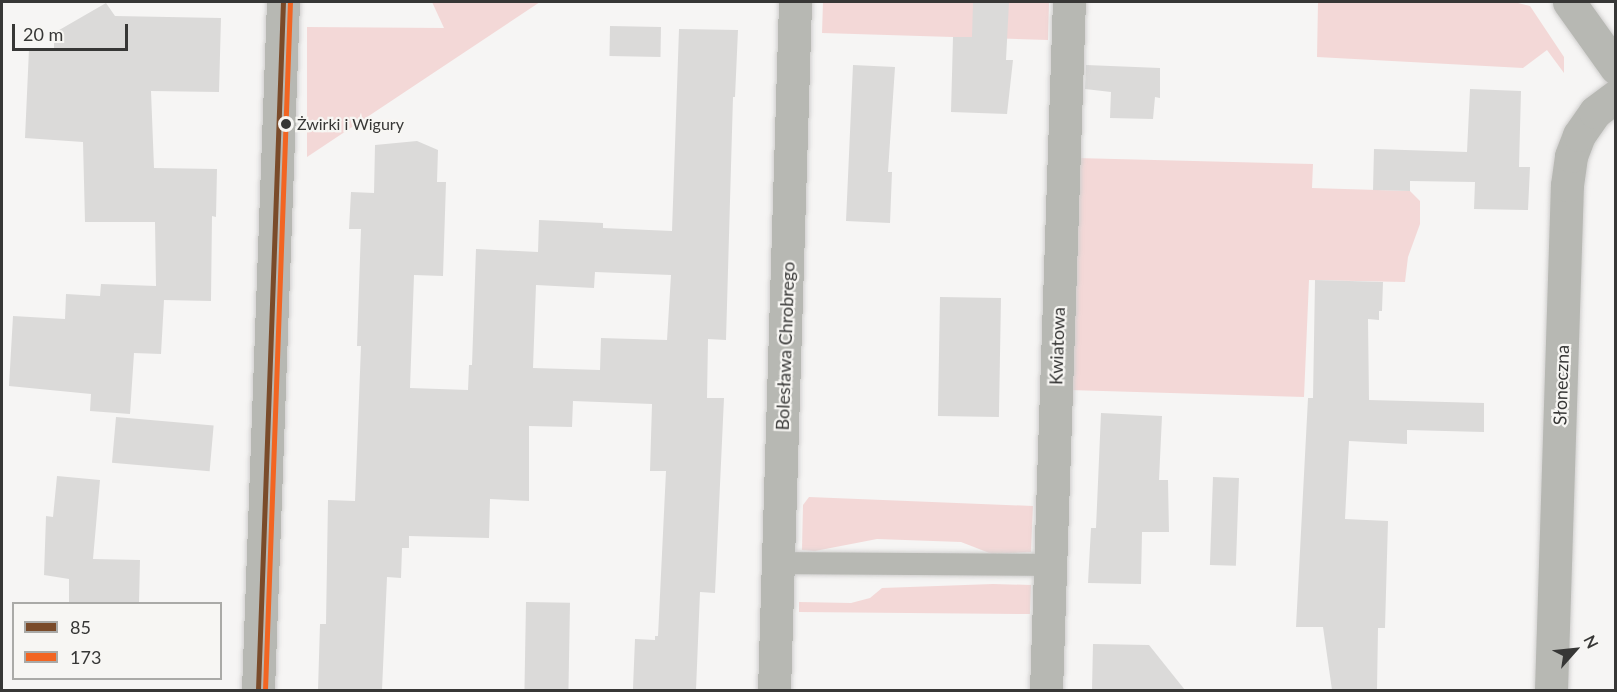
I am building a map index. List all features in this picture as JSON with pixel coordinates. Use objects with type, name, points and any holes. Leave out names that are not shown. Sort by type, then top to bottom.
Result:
[{"type":"street","points":[[258,690],[283,2]]},
{"type":"street","name":"Bolesława Chrobrego","points":[[774,690],[795,2]]},
{"type":"street","name":"Kwiatowa","points":[[1046,690],[1069,2]]},
{"type":"street","points":[[1569,2],[1616,68]]},
{"type":"street","name":"Słoneczna","points":[[1551,690],[1567,185],[1571,156],[1580,135],[1595,112],[1616,96]]},
{"type":"lane","points":[[778,563],[1050,564]]},
{"type":"shaded area","points":[[432,2],[540,2],[307,157],[307,27],[444,28]]},
{"type":"shaded area","points":[[823,2],[1049,2],[1048,40],[822,33]]},
{"type":"shaded area","points":[[1318,2],[1514,2],[1530,6],[1564,57],[1564,73],[1547,50],[1523,68],[1317,57]]},
{"type":"shaded area","points":[[1076,158],[1313,164],[1312,188],[1410,191],[1420,201],[1420,224],[1408,257],[1405,282],[1309,280],[1304,397],[1069,390]]},
{"type":"shaded area","points":[[809,497],[1033,506],[1031,552],[992,554],[961,542],[877,539],[815,551],[802,550],[803,505]]},
{"type":"shaded area","points":[[1031,585],[1030,614],[799,612],[799,602],[851,603],[870,598],[882,588]]},
{"type":"building","points":[[973,2],[1009,2],[1006,60],[1013,60],[1007,114],[951,112],[953,37],[972,37]]},
{"type":"building","points":[[106,3],[115,16],[221,18],[219,92],[151,91],[154,168],[217,169],[216,217],[212,216],[211,301],[164,300],[161,354],[134,353],[130,414],[90,411],[91,394],[9,386],[13,316],[65,319],[66,294],[100,296],[101,284],[156,286],[155,222],[85,222],[83,142],[25,138],[29,49],[54,50],[54,33]]},
{"type":"building","points":[[610,26],[661,27],[660,57],[609,56]]},
{"type":"building","points":[[679,29],[738,30],[735,97],[733,97],[726,340],[708,339],[707,398],[724,398],[715,593],[700,592],[696,690],[633,690],[635,639],[655,640],[655,636],[658,636],[666,471],[650,471],[652,404],[573,401],[572,427],[529,426],[529,501],[490,499],[489,538],[409,536],[409,548],[402,548],[401,578],[387,577],[382,690],[318,690],[320,624],[326,624],[328,500],[355,501],[361,346],[357,346],[361,229],[349,229],[351,192],[374,193],[375,145],[417,141],[438,150],[437,182],[446,182],[443,276],[414,275],[410,388],[468,390],[469,365],[472,365],[476,249],[538,252],[539,220],[603,223],[603,228],[672,231]],"holes":[[[595,272],[671,275],[667,340],[601,338],[600,370],[533,368],[536,285],[594,288]]]},
{"type":"building","points":[[853,65],[895,67],[888,172],[892,172],[890,223],[846,221]]},
{"type":"building","points":[[1086,65],[1160,68],[1160,98],[1155,97],[1153,119],[1110,118],[1111,92],[1085,89]]},
{"type":"building","points":[[1470,89],[1521,91],[1519,167],[1530,167],[1528,210],[1474,209],[1475,182],[1410,181],[1410,191],[1373,190],[1374,149],[1467,152]]},
{"type":"building","points":[[1315,280],[1383,282],[1382,311],[1379,311],[1379,320],[1368,319],[1369,400],[1484,403],[1484,432],[1407,430],[1407,444],[1349,441],[1345,519],[1388,521],[1385,628],[1378,628],[1377,690],[1332,690],[1323,627],[1296,627],[1308,398],[1313,398]]},
{"type":"building","points":[[940,297],[1001,298],[999,417],[938,416]]},
{"type":"building","points":[[1101,413],[1162,416],[1159,480],[1168,480],[1169,532],[1142,532],[1141,584],[1088,583],[1091,528],[1096,528]]},
{"type":"building","points":[[116,417],[214,426],[210,471],[112,463]]},
{"type":"building","points":[[57,476],[100,480],[93,559],[140,560],[139,602],[69,602],[69,579],[44,575],[46,516],[53,517]]},
{"type":"building","points":[[1213,477],[1239,478],[1236,566],[1210,565]]},
{"type":"building","points":[[526,602],[570,603],[568,690],[524,690]]},
{"type":"building","points":[[1093,644],[1149,645],[1185,690],[1092,690]]},
{"type":"transit line","name":"85","points":[[258,690],[283,2]]},
{"type":"transit line","name":"173","points":[[265,690],[290,2]]},
{"type":"place","name":"Żwirki i Wigury","points":[[286,124]]}]
